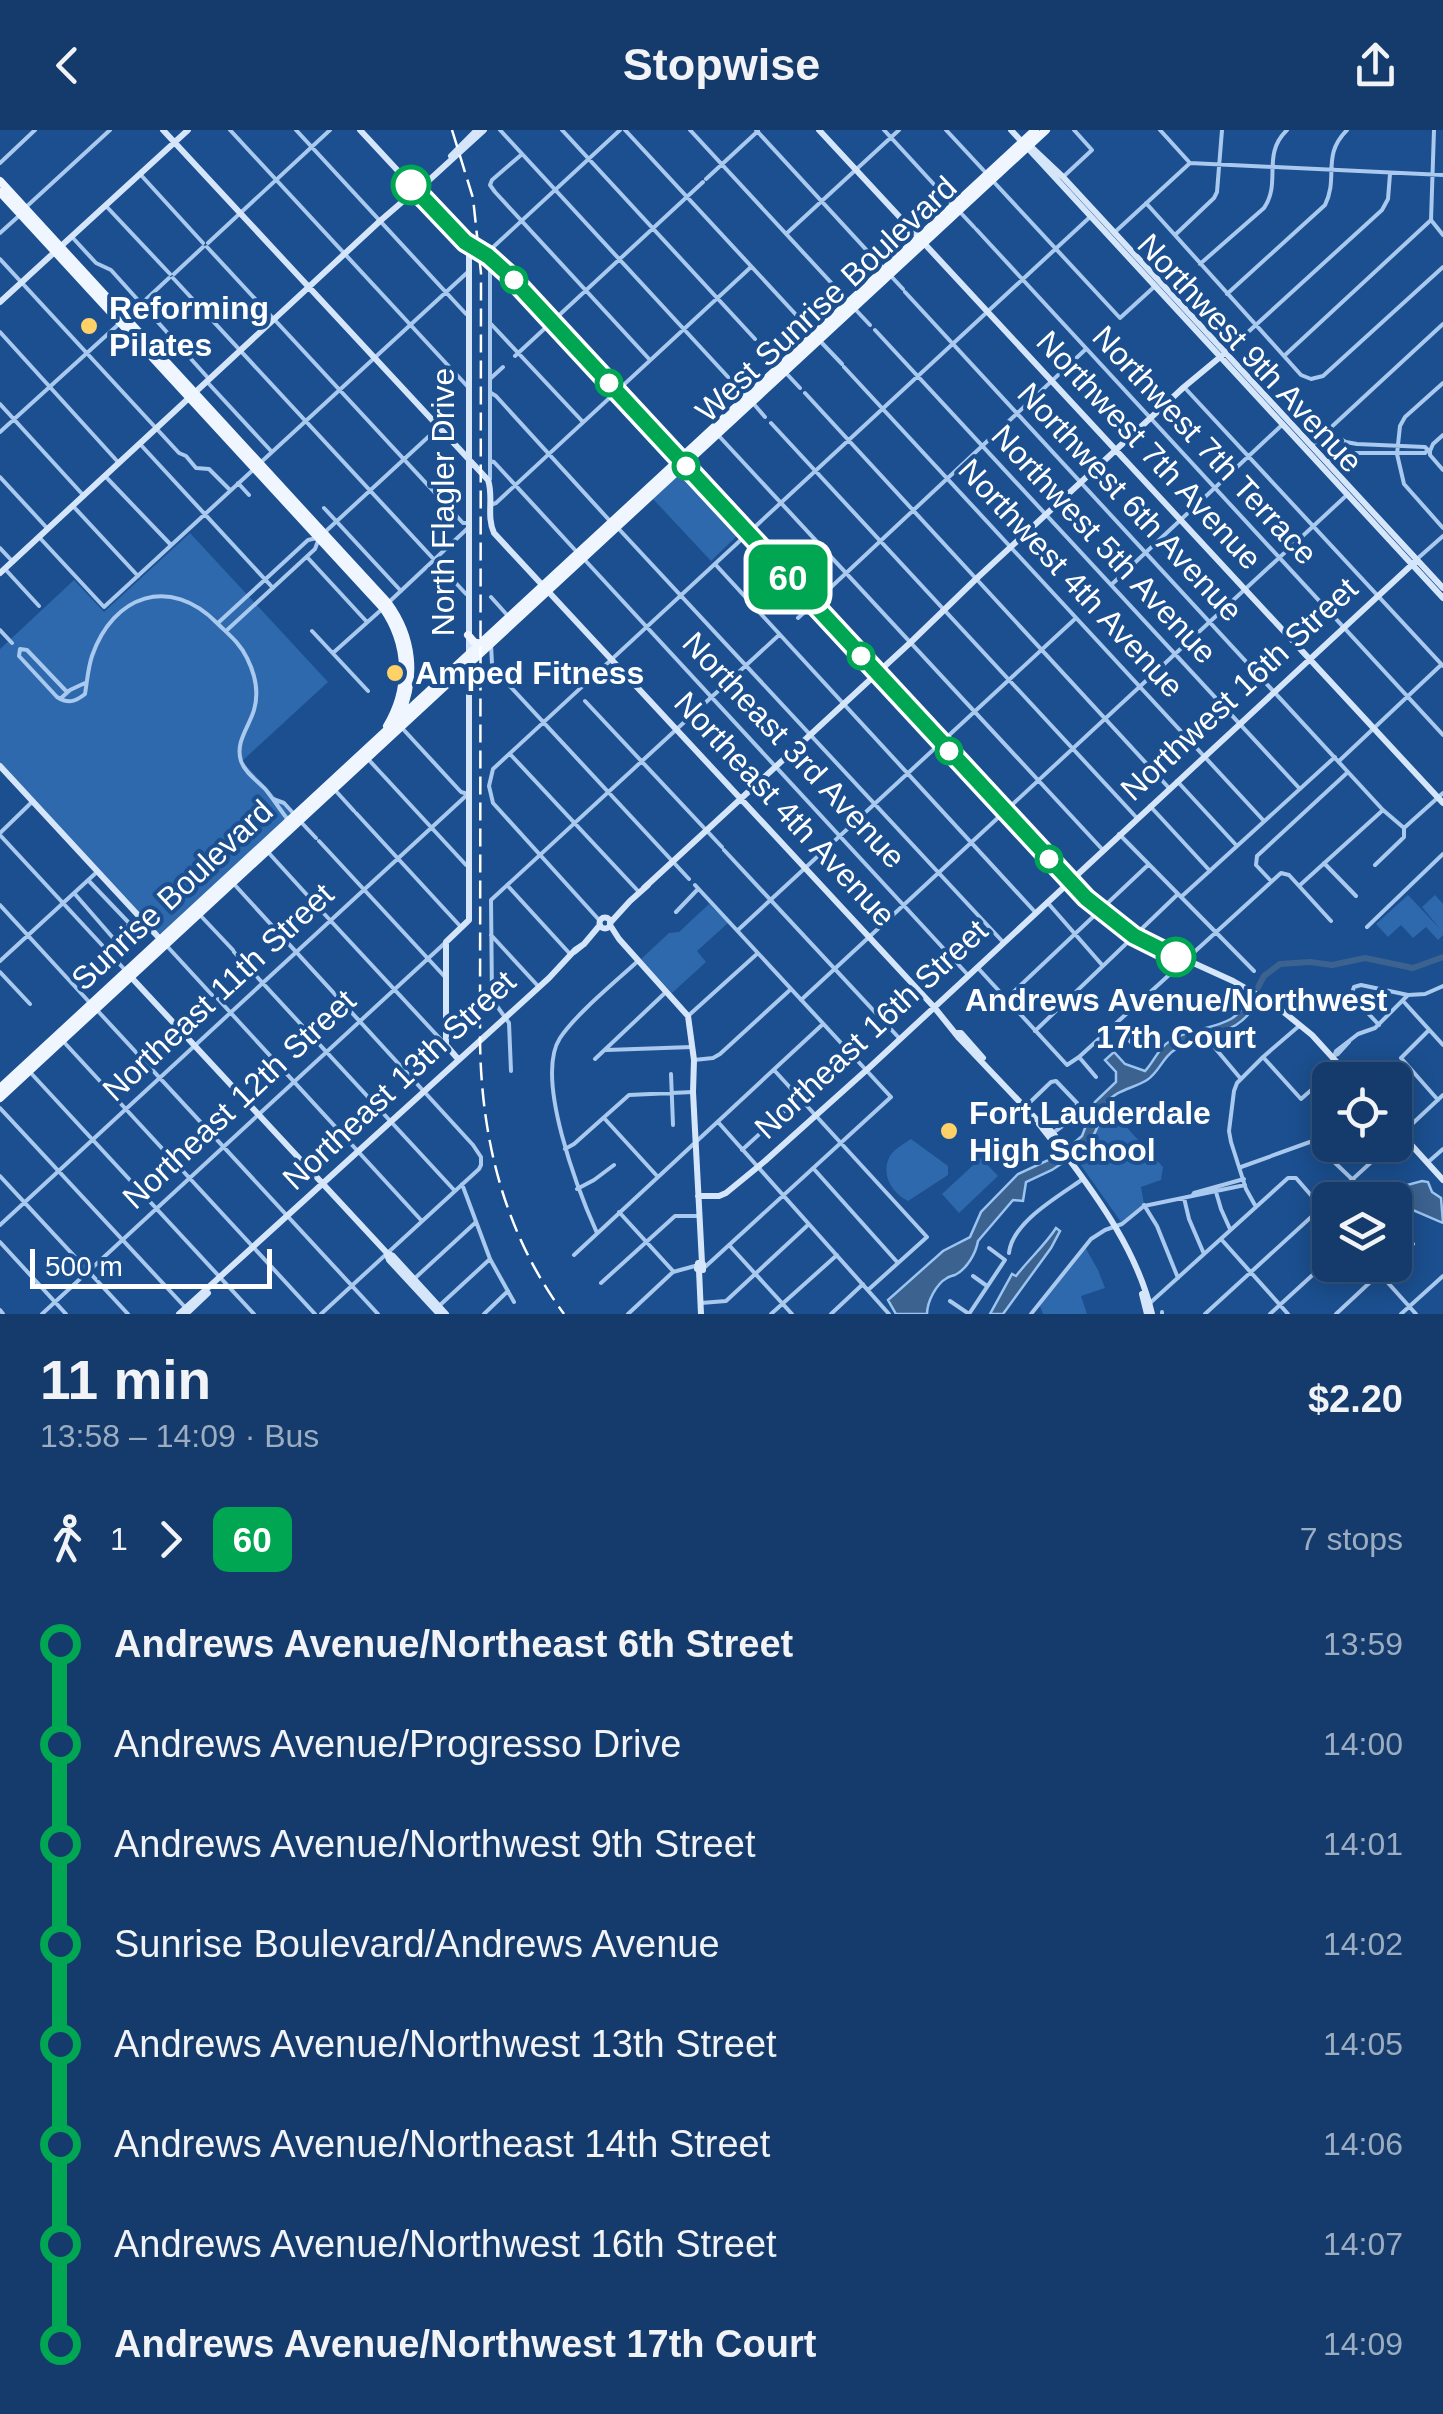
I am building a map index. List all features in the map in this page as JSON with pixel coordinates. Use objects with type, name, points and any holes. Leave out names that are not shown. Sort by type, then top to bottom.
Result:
[{"type":"main road","name":"West Sunrise Boulevard","points":[[1026,145],[1035,130]]},
{"type":"main road","name":"West Sunrise Boulevard","points":[[682,462],[718,434],[749,399],[989,177],[1046,130]]},
{"type":"main road","points":[[0,181],[193,396]]},
{"type":"main road","points":[[0,192],[23,211]]},
{"type":"main road","points":[[120,319],[133,326],[254,465],[385,605],[406,636],[411,663],[400,724]]},
{"type":"main road","name":"West Sunrise Boulevard","points":[[682,462],[751,399],[756,388],[783,369]]},
{"type":"main road","points":[[612,527],[620,514],[682,462]]},
{"type":"main road","points":[[400,724],[430,691],[484,647],[682,462]]},
{"type":"main road","points":[[254,465],[268,473],[321,535]]},
{"type":"main road","points":[[484,647],[494,631],[545,588]]},
{"type":"main road","points":[[379,738],[398,705],[404,676],[398,635],[385,605]]},
{"type":"main road","points":[[468,634],[491,658]]},
{"type":"main road","points":[[400,724],[468,660]]},
{"type":"main road","points":[[410,683],[415,692],[430,691]]},
{"type":"main road","name":"Sunrise Boulevard","points":[[163,942],[200,914],[267,851],[360,753],[400,724]]},
{"type":"main road","name":"Sunrise Boulevard","points":[[360,753],[378,748],[400,724]]},
{"type":"main road","name":"Sunrise Boulevard","points":[[4,1090],[236,869],[326,796],[332,786]]},
{"type":"main road","points":[[233,883],[236,869]]},
{"type":"main road","name":"Sunrise Boulevard","points":[[4,1090],[29,1072],[59,1040]]},
{"type":"street","points":[[0,163],[35,130]]},
{"type":"street","points":[[0,233],[110,130]]},
{"type":"street","points":[[163,130],[490,484]]},
{"type":"street","points":[[0,302],[188,130]]},
{"type":"street","points":[[230,130],[469,388]]},
{"type":"street","points":[[296,130],[468,316]]},
{"type":"street","points":[[0,432],[330,130]]},
{"type":"street","points":[[360,130],[469,247],[501,267],[1070,882],[1134,936],[1260,995],[1300,1025],[1338,1062]]},
{"type":"street","points":[[39,606],[2,571],[480,130]]},
{"type":"street","points":[[500,130],[765,417]]},
{"type":"street","points":[[562,130],[1170,788]]},
{"type":"street","points":[[490,505],[490,250],[623,130]]},
{"type":"street","name":"Northwest 4th Avenue","points":[[623,130],[1264,821]]},
{"type":"street","name":"Northwest 5th Avenue","points":[[690,130],[850,308],[1300,789]]},
{"type":"street","points":[[517,354],[757,130]]},
{"type":"street","name":"Northwest 6th Avenue","points":[[757,130],[1383,810],[1404,828]]},
{"type":"street","name":"Northwest 7th Avenue","points":[[819,130],[1441,798]]},
{"type":"street","name":"Northwest 7th Terrace","points":[[884,130],[1443,735]]},
{"type":"street","points":[[786,234],[899,130]]},
{"type":"street","points":[[946,130],[1120,318],[1157,284]]},
{"type":"street","name":"Northwest 9th Avenue","points":[[1011,130],[1090,217],[1112,235]]},
{"type":"street","points":[[1063,177],[1092,150],[1074,130]]},
{"type":"street","points":[[1160,130],[1190,164],[1443,174]]},
{"type":"street","points":[[1175,235],[1214,198],[1222,130]]},
{"type":"street","points":[[1200,264],[1264,208],[1271,192],[1276,142],[1287,130]]},
{"type":"street","points":[[1227,294],[1325,205],[1330,194],[1333,149],[1347,130]]},
{"type":"street","points":[[1443,132],[1434,131],[1431,220],[1443,235]]},
{"type":"street","name":"Northwest 9th Avenue","points":[[1026,145],[1063,177],[1443,598]]},
{"type":"street","points":[[522,154],[490,185],[650,360]]},
{"type":"street","points":[[1112,235],[1190,164]]},
{"type":"street","points":[[1222,355],[1382,210],[1388,199],[1390,172]]},
{"type":"street","points":[[140,174],[468,526],[333,653]]},
{"type":"street","points":[[1146,203],[1284,356],[1311,380],[1323,376],[1443,267]]},
{"type":"street","points":[[106,206],[468,596]]},
{"type":"street","points":[[701,1314],[694,1060],[688,1016],[493,803],[489,786],[493,769],[1090,217]]},
{"type":"street","points":[[1284,356],[1431,220]]},
{"type":"street","points":[[72,236],[96,263],[111,270],[272,452]]},
{"type":"street","name":"North Flagler Drive","points":[[469,247],[469,920]]},
{"type":"street","points":[[0,259],[157,429],[196,468],[209,468],[230,490]]},
{"type":"street","points":[[39,538],[104,607],[446,292],[468,267]]},
{"type":"street","points":[[491,286],[501,267]]},
{"type":"street","points":[[490,505],[751,267]]},
{"type":"street","points":[[491,324],[583,422]]},
{"type":"street","points":[[1308,448],[1443,324]]},
{"type":"street","points":[[0,332],[119,464]]},
{"type":"street","points":[[798,618],[1086,350]]},
{"type":"street","name":"Northwest 9th Avenue","points":[[1222,355],[1282,425],[1327,462],[1352,495]]},
{"type":"street","name":"Northeast 13th Street","points":[[184,1312],[1222,355]]},
{"type":"street","points":[[490,379],[502,368]]},
{"type":"street","points":[[1443,383],[1405,416],[1397,454],[1404,484],[1443,528]]},
{"type":"street","points":[[1034,1031],[1134,936],[1442,665],[1184,387]]},
{"type":"street","points":[[491,393],[1003,942]]},
{"type":"street","points":[[0,404],[84,496]]},
{"type":"street","points":[[770,423],[1137,818]]},
{"type":"street","points":[[1111,585],[1282,425]]},
{"type":"street","points":[[218,624],[439,427]]},
{"type":"street","points":[[1329,432],[1349,452]]},
{"type":"street","points":[[1329,432],[1346,442],[1425,447],[1443,470]]},
{"type":"street","points":[[450,439],[459,441],[468,434]]},
{"type":"street","points":[[718,434],[1102,850]]},
{"type":"street","points":[[1327,462],[1349,452],[1425,453],[1443,435]]},
{"type":"street","points":[[140,444],[273,588]]},
{"type":"street","points":[[1335,456],[1340,445]]},
{"type":"street","name":"Northeast 3rd Avenue","points":[[490,461],[968,975]]},
{"type":"street","points":[[0,476],[48,529]]},
{"type":"street","points":[[106,476],[171,546]]},
{"type":"street","points":[[238,483],[249,495]]},
{"type":"street","points":[[801,1000],[1313,526],[1352,495]]},
{"type":"street","name":"Northeast 4th Avenue","points":[[490,505],[494,533],[956,1033],[961,1033],[1052,1133],[1062,1150]]},
{"type":"street","points":[[73,506],[138,576]]},
{"type":"street","points":[[324,508],[401,591]]},
{"type":"street","points":[[226,631],[316,549],[321,535]]},
{"type":"street","name":"Northwest 16th Street","points":[[1070,882],[1443,536]]},
{"type":"street","points":[[0,548],[12,562]]},
{"type":"street","points":[[307,557],[367,622]]},
{"type":"street","name":"Northwest 9th Avenue","points":[[1414,562],[1443,588]]},
{"type":"street","points":[[714,564],[1036,912]]},
{"type":"street","points":[[67,692],[27,650],[18,652],[60,699],[72,702],[85,692],[92,657],[106,629],[123,610],[144,598],[172,596],[200,607],[244,652],[256,682],[253,714],[240,749],[247,771],[273,799],[284,803],[294,821],[318,839],[446,978]]},
{"type":"street","points":[[490,597],[509,617]]},
{"type":"street","points":[[738,930],[1076,618]]},
{"type":"street","points":[[0,630],[12,643]]},
{"type":"street","points":[[312,630],[368,691]]},
{"type":"street","points":[[511,1070],[509,1023],[492,999],[491,900],[778,634]]},
{"type":"street","points":[[491,658],[494,669],[689,878]]},
{"type":"street","points":[[60,699],[87,683]]},
{"type":"street","points":[[80,686],[85,692]]},
{"type":"street","points":[[577,692],[900,1039]]},
{"type":"street","points":[[400,724],[461,792],[468,794]]},
{"type":"street","points":[[360,753],[468,868]]},
{"type":"street","points":[[510,754],[641,890]]},
{"type":"street","points":[[0,766],[422,1221]]},
{"type":"street","points":[[1271,881],[1256,862],[1349,772]]},
{"type":"street","points":[[1177,781],[1238,846]]},
{"type":"street","points":[[332,786],[461,928]]},
{"type":"street","name":"Northeast 11th Street","points":[[0,1225],[468,794]]},
{"type":"street","points":[[1375,865],[1404,837],[1404,828],[1441,798]]},
{"type":"street","points":[[33,801],[1,837],[442,1312]]},
{"type":"street","points":[[1150,806],[1210,871]]},
{"type":"street","points":[[1299,886],[1383,810]]},
{"type":"street","points":[[1119,834],[1254,971]]},
{"type":"street","points":[[267,851],[308,896]]},
{"type":"street","points":[[1367,926],[1443,854]]},
{"type":"street","points":[[1324,862],[1356,896]]},
{"type":"street","points":[[1006,999],[1148,865]]},
{"type":"street","points":[[0,961],[98,871]]},
{"type":"street","points":[[978,966],[1066,1065],[1282,873],[1331,922]]},
{"type":"street","points":[[74,893],[114,939],[130,924],[88,880]]},
{"type":"street","name":"Northeast 16th Street","points":[[698,1196],[726,1193],[1070,882]]},
{"type":"street","points":[[59,1040],[318,1314],[352,1286],[481,1166],[478,1151],[233,883]]},
{"type":"street","points":[[507,885],[573,954]]},
{"type":"street","points":[[628,1314],[673,1272],[700,1266],[729,1245],[891,1097],[697,887],[676,912]]},
{"type":"street","points":[[1048,902],[1103,966]]},
{"type":"street","points":[[316,904],[458,1059]]},
{"type":"street","points":[[0,905],[378,1314]]},
{"type":"street","points":[[200,914],[455,1191]]},
{"type":"street","name":"Northeast 12th Street","points":[[42,1314],[469,920]]},
{"type":"street","points":[[491,935],[540,983]]},
{"type":"street","points":[[446,942],[446,1045]]},
{"type":"street","points":[[688,1016],[758,953]]},
{"type":"street","points":[[597,1233],[577,1189],[565,1148],[552,1057],[559,1039],[638,961]]},
{"type":"street","points":[[0,972],[30,1004]]},
{"type":"street","points":[[1379,1024],[1353,997],[1356,985],[1408,996],[1443,986]]},
{"type":"street","points":[[694,1060],[720,1054],[791,989]]},
{"type":"street","points":[[596,1058],[666,992]]},
{"type":"street","points":[[1334,1055],[1358,1034],[1379,1024],[1408,996]]},
{"type":"street","points":[[1404,1002],[1443,1045]]},
{"type":"street","points":[[574,1254],[823,1024]]},
{"type":"street","points":[[1115,1024],[1136,1048]]},
{"type":"street","points":[[1256,1207],[1229,1131],[1234,1088],[1300,1025]]},
{"type":"street","points":[[1429,1030],[1401,1058],[1438,1100]]},
{"type":"street","points":[[1438,1039],[1443,1034]]},
{"type":"street","points":[[604,1050],[692,1047]]},
{"type":"street","points":[[1215,1048],[1241,1079]]},
{"type":"street","points":[[742,1150],[850,1052]]},
{"type":"street","points":[[1078,1057],[1096,1077]]},
{"type":"street","points":[[1263,1057],[1301,1100],[1312,1090]]},
{"type":"street","points":[[774,1070],[927,1236],[868,1290]]},
{"type":"street","points":[[29,1072],[254,1314]]},
{"type":"street","points":[[671,1074],[674,1124]]},
{"type":"street","points":[[1025,1106],[1056,1081],[1077,1107],[1071,1118],[1052,1133]]},
{"type":"street","points":[[565,1148],[630,1095],[693,1092]]},
{"type":"street","points":[[1412,1124],[1443,1095]]},
{"type":"street","points":[[0,1108],[184,1312]]},
{"type":"street","points":[[604,1118],[658,1177]]},
{"type":"street","points":[[1036,1118],[1072,1162],[1115,1226],[1134,1264],[1150,1314]]},
{"type":"street","points":[[718,1122],[890,1314]]},
{"type":"street","points":[[1241,1168],[1312,1141]]},
{"type":"street","points":[[1428,1163],[1443,1149]]},
{"type":"street","points":[[1412,1152],[1443,1180]]},
{"type":"street","points":[[1334,1162],[1357,1182]]},
{"type":"street","points":[[1351,1180],[1371,1162]]},
{"type":"street","points":[[577,1189],[614,1165]]},
{"type":"street","points":[[812,1168],[898,1263]]},
{"type":"street","points":[[0,1176],[128,1314]]},
{"type":"street","points":[[1147,1301],[1292,1176],[1312,1197]]},
{"type":"street","points":[[950,1302],[968,1314],[1007,1256],[1012,1240],[1034,1215],[1083,1179]]},
{"type":"street","points":[[1031,1314],[1084,1245],[1096,1235],[1126,1222],[1144,1205],[1216,1192],[1245,1182]]},
{"type":"street","points":[[1192,1197],[1194,1193],[1245,1182]]},
{"type":"street","points":[[462,1184],[490,1259],[514,1302]]},
{"type":"street","points":[[1216,1192],[1231,1230]]},
{"type":"street","points":[[1184,1198],[1188,1219],[1204,1254]]},
{"type":"street","points":[[1144,1205],[1178,1278]]},
{"type":"street","points":[[618,1212],[673,1272]]},
{"type":"street","points":[[1204,1314],[1312,1215]]},
{"type":"street","points":[[601,1283],[674,1216],[698,1216]]},
{"type":"street","points":[[414,1279],[475,1223]]},
{"type":"street","points":[[701,1303],[726,1301],[809,1224]]},
{"type":"street","points":[[1222,1239],[1288,1314]]},
{"type":"street","points":[[0,1242],[66,1314]]},
{"type":"street","points":[[729,1245],[792,1314]]},
{"type":"street","points":[[989,1248],[1007,1256]]},
{"type":"street","points":[[387,1253],[389,1260],[442,1312]]},
{"type":"street","points":[[772,1314],[836,1255]]},
{"type":"street","points":[[442,1312],[490,1259]]},
{"type":"street","points":[[973,1276],[987,1286]]},
{"type":"street","points":[[1270,1314],[1312,1276]]},
{"type":"street","points":[[1401,1314],[1443,1276]]},
{"type":"street","points":[[1336,1314],[1370,1282]]},
{"type":"street","points":[[1388,1282],[1416,1314]]},
{"type":"street","points":[[831,1314],[863,1284]]},
{"type":"street","points":[[484,1314],[508,1291]]},
{"type":"shaded area","points":[[683,471],[740,533],[711,561],[653,499]]},
{"type":"shaded area","points":[[190,533],[328,682],[242,761],[291,814],[162,934],[0,762],[0,649],[74,580],[104,612]]},
{"type":"shaded area","points":[[1408,895],[1441,930],[1422,907],[1435,895],[1443,904],[1443,935],[1438,940],[1426,927],[1413,938],[1401,925],[1388,937],[1376,924]]},
{"type":"shaded area","points":[[709,904],[728,923],[697,951],[706,962],[672,993],[641,959]]},
{"type":"shaded area","points":[[1248,995],[1257,1000],[1241,1021],[1173,1051],[1147,1080],[1111,1099],[1094,1135],[1073,1154],[1068,1148],[1082,1136],[1095,1102],[1116,1082],[1116,1072],[1105,1060],[1114,1052],[1125,1064],[1145,1071],[1166,1044],[1181,1035],[1227,1021],[1243,1007]]},
{"type":"shaded area","points":[[1108,1107],[1163,1167],[1161,1180],[1141,1187],[1144,1204],[1121,1222],[1073,1154],[1092,1139]]},
{"type":"shaded area","points":[[911,1139],[948,1166],[948,1175],[908,1201],[893,1188],[886,1170],[892,1153]]},
{"type":"shaded area","points":[[1059,1155],[1064,1162],[1026,1182],[1023,1201],[1013,1200],[978,1241],[967,1265],[939,1284],[927,1314],[896,1314],[888,1300],[943,1251],[970,1237],[981,1212],[1018,1174]]},
{"type":"shaded area","points":[[981,1158],[998,1176],[959,1213],[942,1194]]},
{"type":"shaded area","points":[[1428,1182],[1432,1192],[1441,1198],[1443,1223],[1412,1210],[1412,1184]]},
{"type":"shaded area","points":[[1056,1228],[1060,1231],[1051,1248],[1003,1314],[990,1314],[1012,1274],[1016,1276]]},
{"type":"shaded area","points":[[1085,1247],[1105,1288],[1081,1296],[1087,1314],[1043,1314],[1040,1306]]},
{"type":"waterway","points":[[1249,1004],[1264,976],[1280,964],[1332,965],[1365,958],[1413,968],[1443,957]]},
{"type":"railway","points":[[452,130],[473,198],[481,273],[481,1076],[491,1148],[511,1217],[543,1283],[564,1314]]},
{"type":"bus line","name":"60","points":[[411,185],[465,242],[508,274],[1086,898],[1134,936],[1176,957]]},
{"type":"place","name":"Reforming Pilates","points":[[89,326]]},
{"type":"place","name":"Amped Fitness","points":[[395,673]]},
{"type":"place","name":"Andrews Avenue/Northwest 17th Court","points":[[1176,957]]},
{"type":"place","name":"Fort Lauderdale High School","points":[[949,1131]]}]
